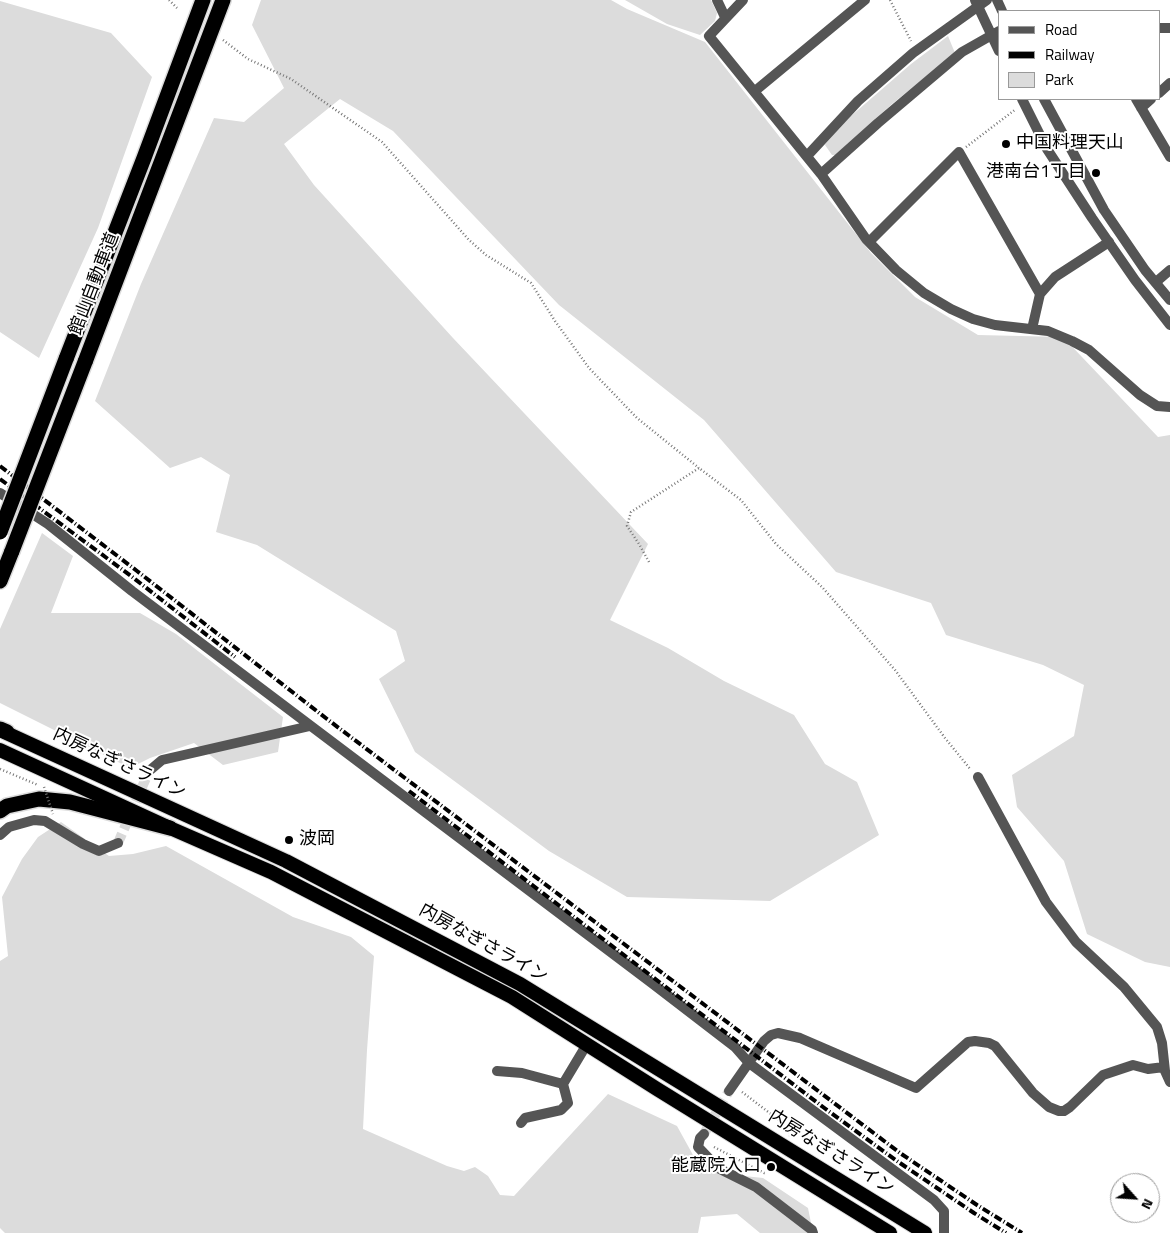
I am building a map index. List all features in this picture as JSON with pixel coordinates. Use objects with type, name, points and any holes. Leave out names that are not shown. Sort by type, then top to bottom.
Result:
[{"type":"highway","name":"館山自動車道","points":[[0,532],[203,0]]},
{"type":"highway","name":"館山自動車道","points":[[0,581],[223,0]]},
{"type":"highway","name":"内房なぎさライン","points":[[2,730],[286,861],[512,980],[925,1233]]},
{"type":"highway","name":"内房なぎさライン","points":[[0,750],[271,872],[512,997],[890,1233]]},
{"type":"highway","points":[[0,810],[7,806],[38,799],[70,802],[170,828]]},
{"type":"street","points":[[717,0],[725,17]]},
{"type":"street","points":[[744,0],[725,17],[709,36],[822,174],[869,242],[896,270],[924,292],[951,309],[994,325],[1048,331],[1072,341],[1088,350],[1140,395],[1157,406],[1170,407]]},
{"type":"street","points":[[756,92],[865,0]]},
{"type":"street","points":[[807,156],[858,101],[913,53],[976,3],[987,0]]},
{"type":"street","points":[[976,3],[995,33],[998,46]]},
{"type":"street","points":[[822,174],[878,123],[962,52],[995,33]]},
{"type":"street","points":[[1160,91],[1170,83]]},
{"type":"street","points":[[1045,100],[1104,210],[1170,300]]},
{"type":"street","points":[[1139,103],[1170,157]]},
{"type":"street","points":[[1019,104],[1109,242],[1135,280],[1170,325]]},
{"type":"street","points":[[869,242],[959,152],[1040,294]]},
{"type":"street","points":[[1032,329],[1040,294],[1055,277],[1109,242]]},
{"type":"street","points":[[1156,282],[1170,270]]},
{"type":"street","points":[[0,493],[48,524],[132,591],[653,984],[735,1048],[749,1063],[934,1200],[944,1211],[944,1233]]},
{"type":"street","points":[[149,771],[162,760],[310,726]]},
{"type":"street","points":[[978,778],[1046,902],[1076,942],[1124,986],[1157,1027],[1162,1043],[1164,1067],[1170,1082]]},
{"type":"street","points":[[0,835],[8,827],[34,820],[45,821],[83,844],[99,851],[118,843]]},
{"type":"street","points":[[731,1088],[764,1041],[771,1035],[778,1033],[800,1038],[916,1088],[968,1042],[982,1041],[994,1046],[1033,1093],[1049,1107],[1058,1111],[1064,1111],[1070,1107],[1103,1075],[1133,1064],[1148,1069],[1164,1067]]},
{"type":"street","points":[[521,1124],[525,1118],[561,1110],[568,1103],[563,1084],[587,1044]]},
{"type":"street","points":[[497,1071],[522,1073],[563,1084]]},
{"type":"street","points":[[702,1136],[698,1147],[718,1168],[756,1187],[812,1230],[813,1233]]},
{"type":"path","points":[[169,0],[177,8]]},
{"type":"path","points":[[890,0],[912,43]]},
{"type":"path","points":[[223,40],[248,59],[292,79],[382,142],[469,240],[486,255],[531,283],[555,321],[589,368],[637,418],[742,500],[776,544],[822,587],[895,670],[945,738],[978,778]]},
{"type":"path","points":[[959,152],[1019,104]]},
{"type":"path","points":[[649,562],[626,526],[631,512],[699,468]]},
{"type":"path","points":[[0,769],[44,787],[53,814]]},
{"type":"path","points":[[731,1088],[788,1127],[790,1136]]},
{"type":"path","points":[[702,1136],[764,1173],[770,1173]]},
{"type":"green space","points":[[261,0],[611,0],[627,9],[705,42],[871,253],[915,297],[978,335],[1063,337],[1158,437],[1170,435],[1170,967],[1145,962],[1087,934],[1064,861],[1017,807],[1012,775],[1074,736],[1084,685],[1043,665],[946,635],[931,603],[836,572],[704,420],[559,305],[393,131],[340,99],[284,144],[314,185],[453,338],[648,544],[610,620],[668,648],[724,681],[794,715],[825,764],[857,782],[879,835],[770,901],[627,897],[549,851],[415,752],[379,679],[405,661],[396,631],[257,545],[216,532],[230,475],[201,457],[170,468],[95,401],[141,284],[214,118],[244,122],[284,88],[252,25]]},
{"type":"green space","points":[[625,0],[711,0],[717,13],[715,21],[700,35],[667,24]]},
{"type":"green space","points":[[0,1],[111,33],[152,77],[98,228],[39,358],[0,332]]},
{"type":"green space","points":[[948,36],[955,53],[892,104],[835,155],[832,155],[825,145],[851,116],[911,64]]},
{"type":"green space","points":[[42,533],[73,556],[51,613],[140,613],[176,634],[283,717],[278,752],[223,765],[194,743],[150,758],[130,768],[0,703],[0,629]]},
{"type":"green space","points":[[61,822],[109,856],[133,854],[166,846],[293,917],[351,937],[374,956],[363,1129],[447,1166],[464,1171],[475,1167],[488,1176],[500,1195],[514,1196],[608,1094],[677,1126],[693,1155],[744,1176],[763,1178],[808,1208],[813,1233],[760,1233],[737,1214],[701,1217],[698,1233],[5,1233],[0,1228],[0,961],[8,956],[2,897],[22,859],[38,837]]},
{"type":"tunnel","points":[[118,843],[149,771]]},
{"type":"tunnel","points":[[704,1134],[729,1091]]},
{"type":"railway","points":[[0,466],[327,719],[900,1153],[1022,1233]]},
{"type":"railway","points":[[0,479],[131,576],[235,657]]},
{"type":"railway","points":[[409,791],[823,1107],[897,1161],[1006,1233]]},
{"type":"place","name":"中国料理天山","points":[[1006,144]]},
{"type":"place","name":"港南台1丁目","points":[[1096,173]]},
{"type":"place","name":"波岡","points":[[289,840]]},
{"type":"place","name":"能蔵院入口","points":[[771,1167]]}]
